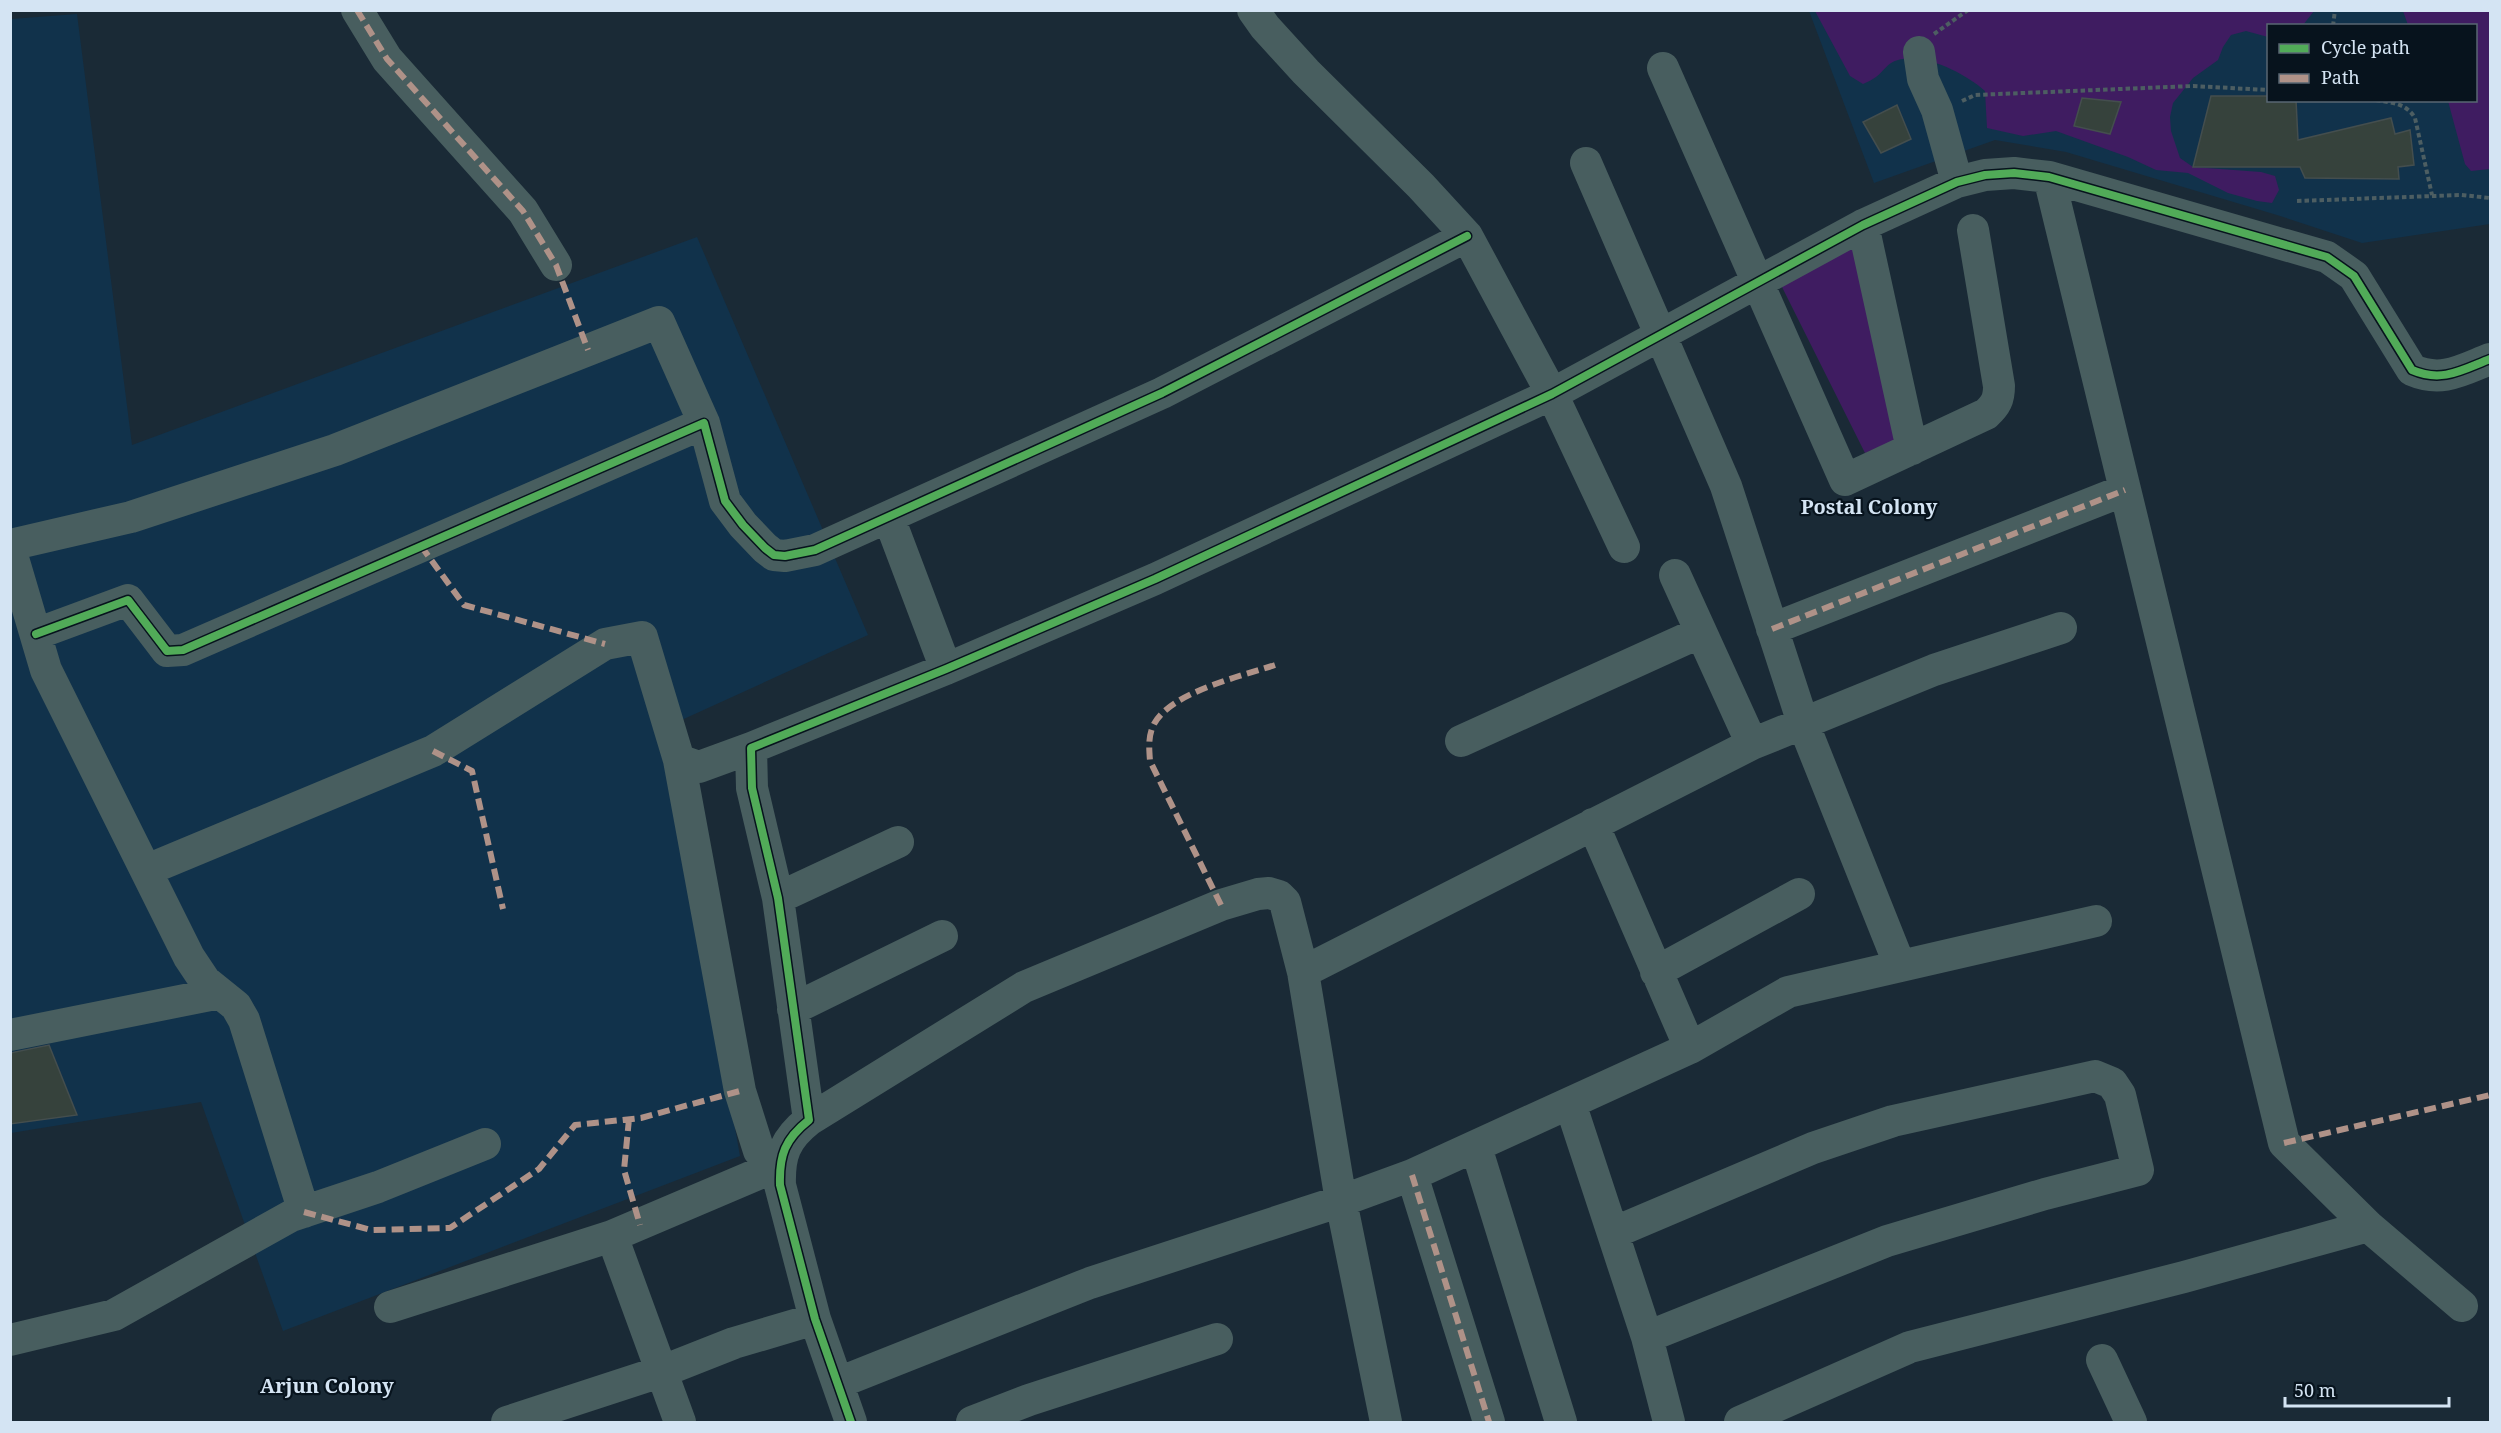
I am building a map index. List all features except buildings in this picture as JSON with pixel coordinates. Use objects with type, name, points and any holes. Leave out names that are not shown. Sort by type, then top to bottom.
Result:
[{"type":"street","points":[[357,10],[387,59],[523,211],[556,265]]},
{"type":"street","points":[[1253,10],[1264,27],[1306,72],[1421,186],[1467,236],[1552,394],[1624,547]]},
{"type":"street","points":[[1919,52],[1923,79],[1937,110],[1957,182]]},
{"type":"street","points":[[1663,68],[1845,480],[1986,414],[1996,405],[2000,386],[1973,230]]},
{"type":"street","points":[[1586,163],[1726,486],[1803,723],[1900,966]]},
{"type":"street","points":[[679,760],[699,767],[751,748],[946,669],[1155,579],[1552,394],[1863,225],[1957,182],[1985,175],[2014,173],[2049,177],[2327,257],[2354,276],[2412,370],[2426,376],[2446,376],[2490,359]]},
{"type":"street","points":[[2049,177],[2284,1143],[2368,1226],[2462,1306]]},
{"type":"street","points":[[1863,225],[1912,449]]},
{"type":"street","points":[[304,1212],[244,1020],[236,1006],[205,981],[189,957],[46,670],[10,547],[131,517],[335,450],[658,322],[704,423],[725,501],[765,549],[774,555],[785,556],[815,549],[889,518],[1162,393],[1467,236]]},
{"type":"street","points":[[36,634],[128,600],[167,651],[183,650],[704,423]]},
{"type":"street","points":[[1772,629],[2125,490]]},
{"type":"street","points":[[889,518],[946,669]]},
{"type":"street","points":[[1675,574],[1752,744]]},
{"type":"street","points":[[1303,972],[1752,744],[1934,670],[2061,628]]},
{"type":"street","points":[[1461,741],[1701,632]]},
{"type":"street","points":[[147,870],[433,752],[605,644],[642,637],[679,760],[740,1091],[759,1151],[779,1165]]},
{"type":"street","points":[[751,748],[752,788],[778,898],[809,1120]]},
{"type":"street","points":[[1593,824],[1690,1048]]},
{"type":"street","points":[[778,898],[898,842]]},
{"type":"street","points":[[851,1422],[815,1319],[780,1185],[779,1165],[785,1146],[795,1131],[809,1120],[1024,987],[1221,905],[1269,893],[1279,896],[1285,902],[1303,972],[1341,1201],[1386,1422]]},
{"type":"street","points":[[1656,972],[1799,894]]},
{"type":"street","points":[[837,1383],[1090,1282],[1341,1201],[1412,1175],[1476,1148],[1690,1048],[1788,992],[2096,921]]},
{"type":"street","points":[[793,1009],[942,936]]},
{"type":"street","points":[[10,1035],[220,993]]},
{"type":"street","points":[[1612,1233],[1813,1148],[1893,1120],[2095,1076],[2112,1083],[2120,1095],[2138,1170],[2045,1194],[1887,1242],[1647,1337]]},
{"type":"street","points":[[1570,1103],[1647,1337],[1669,1422]]},
{"type":"street","points":[[10,1340],[114,1315],[291,1216],[378,1187],[484,1144]]},
{"type":"street","points":[[1476,1148],[1561,1422]]},
{"type":"street","points":[[390,1307],[612,1236],[779,1165]]},
{"type":"street","points":[[1412,1175],[1489,1422]]},
{"type":"street","points":[[1740,1422],[1910,1347],[2184,1277],[2368,1226]]},
{"type":"street","points":[[612,1236],[680,1422]]},
{"type":"street","points":[[507,1422],[663,1371],[734,1343],[815,1319]]},
{"type":"street","points":[[972,1422],[1029,1400],[1217,1339]]},
{"type":"street","points":[[2102,1359],[2131,1422]]},
{"type":"path","points":[[1919,52],[1921,43],[1968,10]]},
{"type":"path","points":[[1937,110],[1975,95],[2193,86],[2267,90]]},
{"type":"path","points":[[2385,102],[2404,106],[2415,118],[2432,195]]},
{"type":"path","points":[[2297,201],[2432,195],[2490,198]]},
{"type":"shaded area","points":[[1809,11],[2490,11],[2490,224],[2362,243],[2066,152],[1995,140],[1874,183]]},
{"type":"shaded area","points":[[1815,11],[2314,11],[2304,24],[2267,24],[2267,37],[2246,31],[2231,35],[2218,60],[2193,78],[2173,103],[2170,117],[2171,131],[2180,158],[2193,167],[2261,172],[2275,176],[2279,190],[2272,203],[2228,193],[2188,173],[2156,170],[2128,157],[2056,131],[2023,136],[1987,128],[1985,91],[1967,78],[1932,62],[1908,58],[1894,61],[1879,75],[1863,84],[1850,76]]},
{"type":"shaded area","points":[[2403,11],[2490,11],[2490,169],[2471,171],[2465,164],[2448,102],[2477,102],[2477,24],[2408,24]]},
{"type":"shaded area","points":[[77,14],[132,445],[697,237],[868,635],[664,728],[740,1156],[283,1331],[201,1102],[11,1133],[11,19]]},
{"type":"shaded area","points":[[1859,240],[1900,438],[1865,453],[1778,279]]},
{"type":"marked path","points":[[357,10],[387,59],[523,211],[556,265],[588,350]]},
{"type":"marked path","points":[[1772,629],[2125,490]]},
{"type":"marked path","points":[[421,546],[464,605],[605,644]]},
{"type":"marked path","points":[[1221,905],[1150,761],[1151,733],[1154,724],[1163,713],[1191,694],[1275,665]]},
{"type":"marked path","points":[[433,751],[472,771],[503,909]]},
{"type":"marked path","points":[[304,1212],[371,1230],[450,1228],[539,1169],[575,1125],[641,1118],[740,1091]]},
{"type":"marked path","points":[[2284,1143],[2490,1095]]},
{"type":"marked path","points":[[629,1119],[624,1170],[640,1225]]},
{"type":"marked path","points":[[1412,1175],[1489,1422]]},
{"type":"cycle path","points":[[851,1422],[815,1319],[780,1185],[782,1156],[785,1148],[794,1134],[809,1120],[778,898],[752,788],[751,748],[946,669],[1155,579],[1552,394],[1863,225],[1957,182],[1985,175],[2014,173],[2049,177],[2327,257],[2354,276],[2412,370],[2423,374],[2442,375],[2461,371],[2490,359]]},
{"type":"cycle path","points":[[36,634],[128,600],[167,651],[183,650],[704,423],[725,501],[743,525],[774,555],[785,556],[815,550],[1162,393],[1467,236]]},
{"type":"district","name":"Postal Colony","points":[[1869,507]]},
{"type":"district","name":"Arjun Colony","points":[[327,1386]]}]
